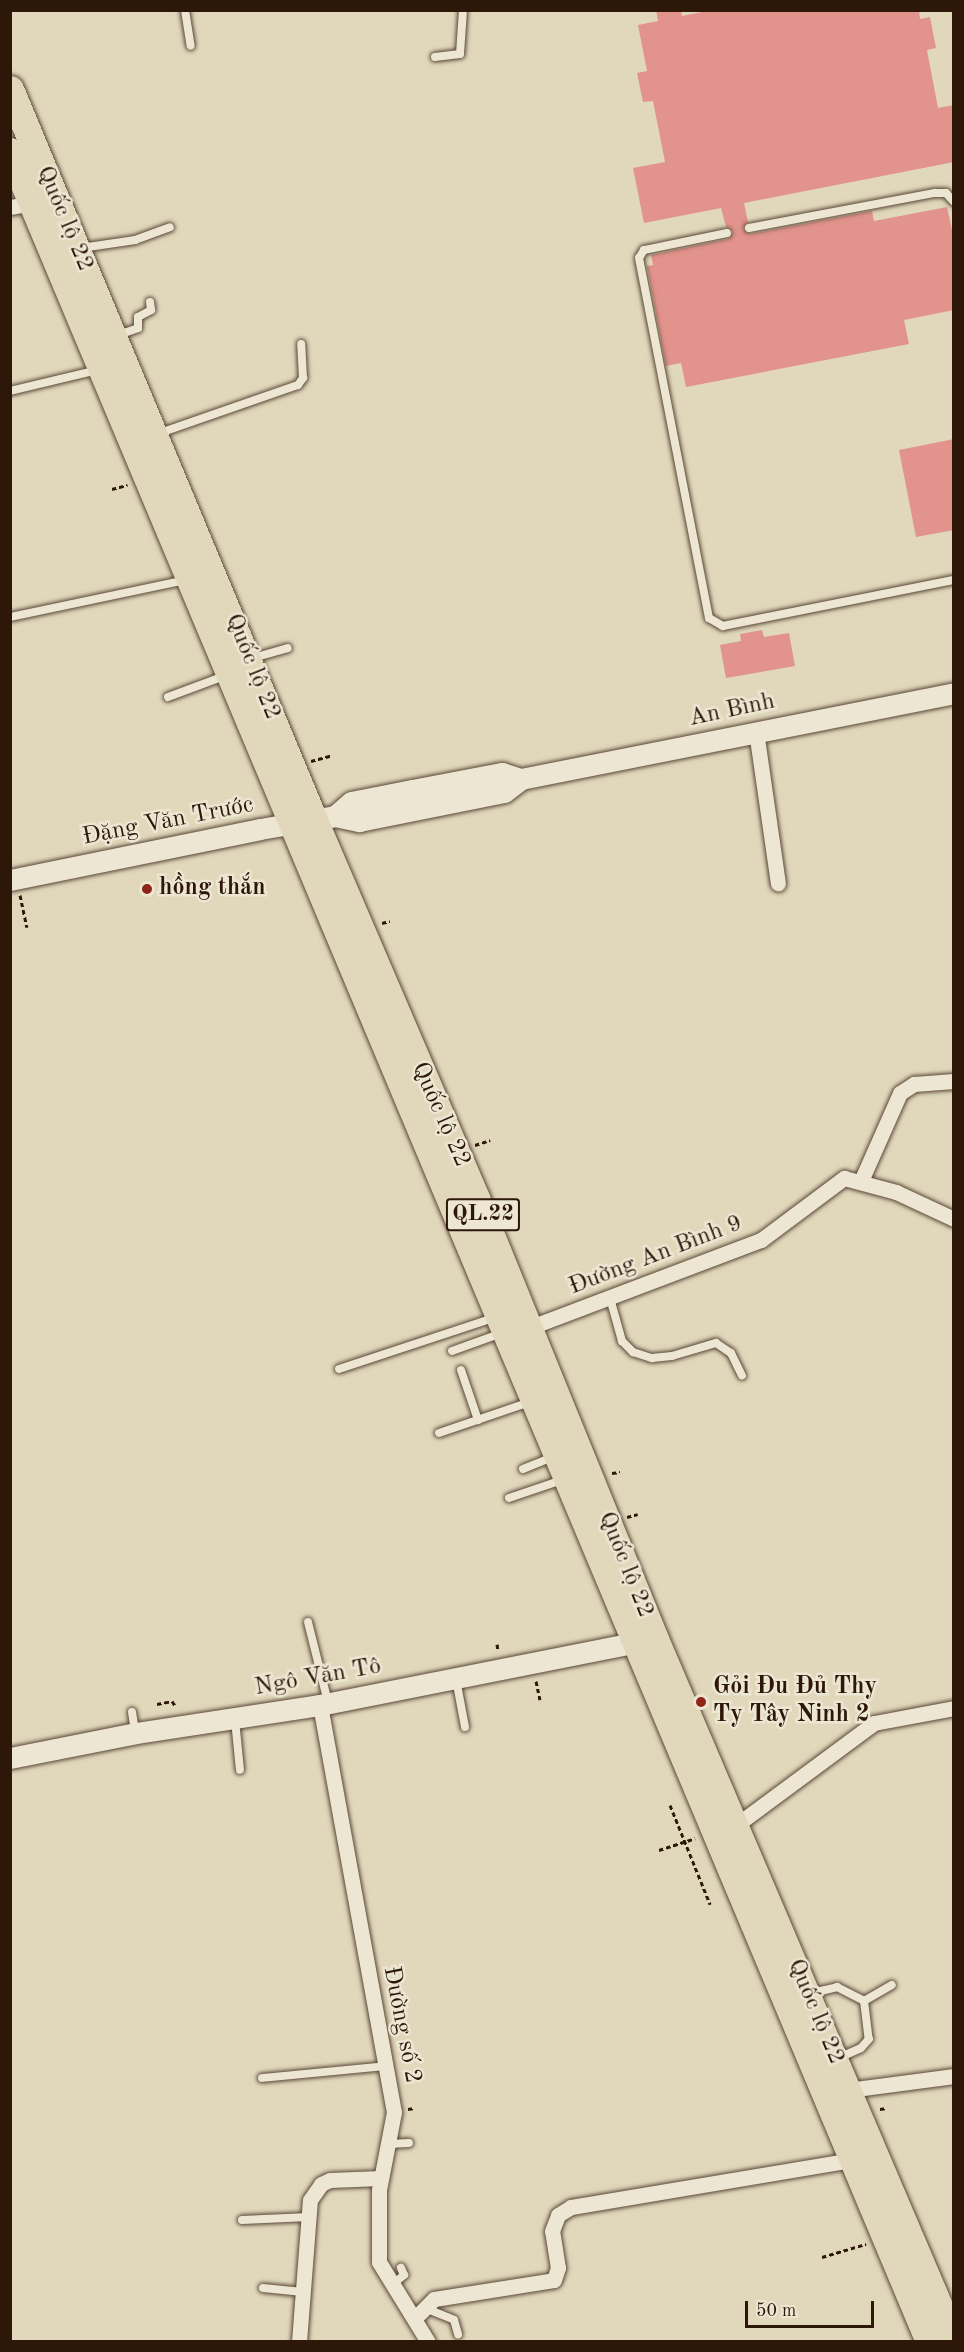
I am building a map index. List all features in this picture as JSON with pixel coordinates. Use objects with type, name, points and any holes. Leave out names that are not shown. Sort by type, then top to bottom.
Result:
[{"type":"highway","name":"Quốc lộ 22","points":[[10,89],[156,434],[240,666]]},
{"type":"highway","name":"Quốc lộ 22","points":[[10,151],[21,205],[103,369],[191,579],[240,666],[314,820],[512,1325],[861,2156],[954,2341]]},
{"type":"highway","name":"Quốc lộ 22","points":[[512,1325],[534,1401],[634,1643],[806,1994],[848,2090],[861,2156],[885,2238],[929,2342]]},
{"type":"main road","name":"An Bình","points":[[314,820],[351,802],[502,773],[521,779],[954,693]]},
{"type":"main road","name":"Đặng Văn Trước","points":[[13,879],[314,820]]},
{"type":"main road","name":"Ngô Văn Tô","points":[[10,1758],[136,1733],[325,1704],[634,1643]]},
{"type":"street","points":[[756,732],[778,883]]},
{"type":"street","points":[[861,1180],[900,1093],[914,1084],[954,1081]]},
{"type":"street","name":"Đường An Bình 9","points":[[512,1325],[610,1298],[761,1240],[838,1180],[850,1177],[906,1195],[954,1219]]},
{"type":"street","name":"Đường số 2","points":[[325,1704],[394,2112],[381,2178],[379,2262],[391,2286],[419,2313],[428,2342]]},
{"type":"street","points":[[725,1829],[874,1723],[954,1708]]},
{"type":"street","points":[[848,2090],[954,2076]]},
{"type":"street","points":[[419,2313],[434,2299],[554,2280],[558,2268],[552,2231],[558,2216],[571,2207],[861,2156]]},
{"type":"street","points":[[299,2342],[310,2200],[321,2184],[330,2180],[381,2178]]},
{"type":"lane","points":[[185,10],[191,46]]},
{"type":"lane","points":[[435,57],[460,54],[463,10]]},
{"type":"lane","points":[[749,228],[935,193],[946,193],[954,202]]},
{"type":"lane","points":[[76,248],[135,240],[170,227]]},
{"type":"lane","points":[[727,233],[644,250],[639,258],[709,618],[723,626],[954,580]]},
{"type":"lane","points":[[114,336],[138,328],[138,317],[151,310],[150,302]]},
{"type":"lane","points":[[156,434],[298,385],[303,378],[301,344]]},
{"type":"lane","points":[[10,391],[103,369]]},
{"type":"lane","points":[[10,617],[191,579]]},
{"type":"lane","points":[[168,697],[288,648]]},
{"type":"lane","points":[[610,1298],[622,1341],[633,1352],[652,1358],[672,1356],[716,1343],[730,1353],[742,1376]]},
{"type":"lane","points":[[452,1351],[512,1325]]},
{"type":"lane","points":[[339,1369],[512,1325]]},
{"type":"lane","points":[[461,1370],[478,1420]]},
{"type":"lane","points":[[439,1433],[534,1401]]},
{"type":"lane","points":[[523,1469],[561,1467]]},
{"type":"lane","points":[[509,1498],[561,1467]]},
{"type":"lane","points":[[308,1622],[325,1704]]},
{"type":"lane","points":[[456,1677],[465,1727]]},
{"type":"lane","points":[[132,1712],[136,1733]]},
{"type":"lane","points":[[235,1718],[240,1770]]},
{"type":"lane","points":[[864,2001],[892,1984]]},
{"type":"lane","points":[[806,1994],[837,1987],[864,2001]]},
{"type":"lane","points":[[834,2059],[850,2055],[869,2039],[864,2001]]},
{"type":"lane","points":[[262,2078],[386,2066]]},
{"type":"lane","points":[[389,2144],[409,2143]]},
{"type":"lane","points":[[242,2220],[309,2217]]},
{"type":"lane","points":[[391,2286],[402,2278],[402,2268]]},
{"type":"lane","points":[[263,2288],[303,2292]]},
{"type":"lane","points":[[419,2313],[452,2318],[458,2334]]},
{"type":"path","points":[[13,879],[27,927]]},
{"type":"path","points":[[670,1805],[710,1904]]},
{"type":"path","points":[[659,1850],[725,1829]]},
{"type":"path","points":[[822,2257],[885,2238]]},
{"type":"building","points":[[656,10],[681,10],[682,16],[712,10],[919,10],[920,19],[930,17],[936,48],[927,50],[938,108],[954,105],[954,162],[744,203],[748,222],[743,229],[750,234],[872,211],[874,221],[947,207],[954,239],[954,310],[904,320],[909,344],[686,387],[681,363],[666,366],[647,266],[653,265],[651,255],[728,239],[733,232],[726,227],[721,208],[644,223],[633,168],[665,162],[653,101],[643,102],[637,73],[647,71],[638,25],[658,21]]},
{"type":"building","points":[[954,439],[954,530],[916,537],[899,450]]},
{"type":"building","points":[[762,630],[764,637],[789,633],[795,666],[726,678],[720,645],[741,641],[740,634]]},
{"type":"place","name":"hồng thắn","points":[[147,889]]},
{"type":"place","name":"Gỏi Đu Đủ Thy Ty Tây Ninh 2","points":[[701,1702]]}]
